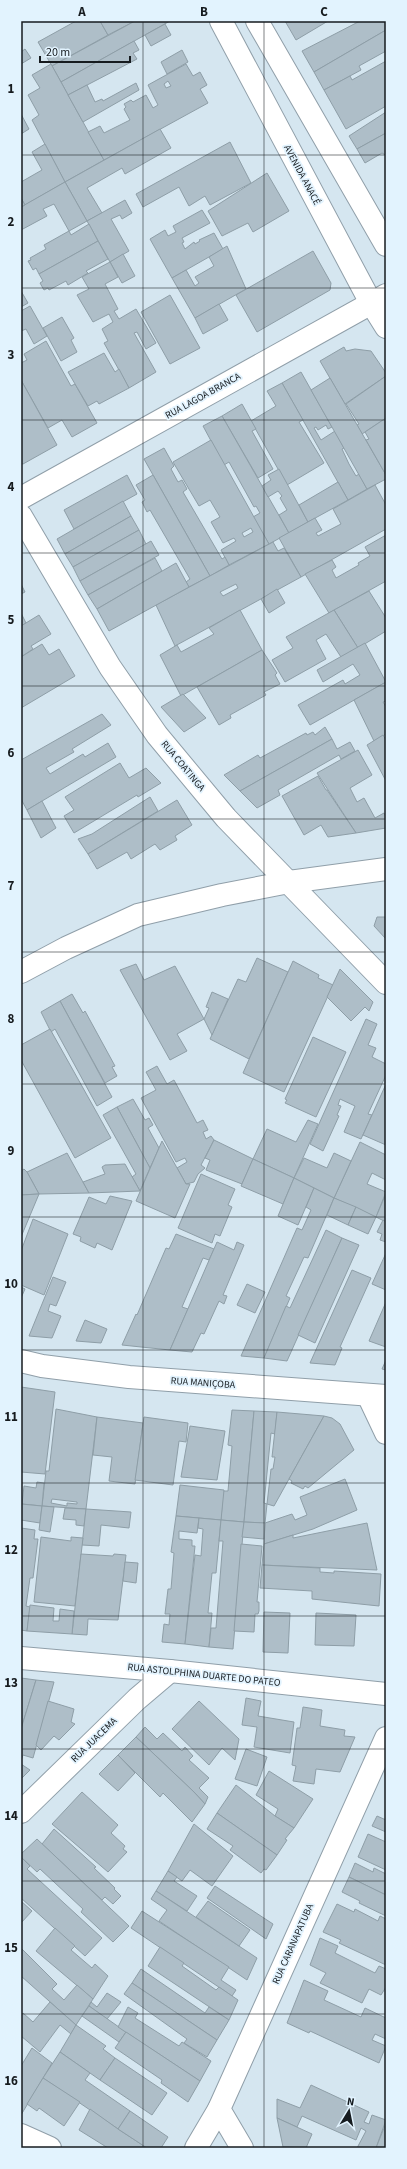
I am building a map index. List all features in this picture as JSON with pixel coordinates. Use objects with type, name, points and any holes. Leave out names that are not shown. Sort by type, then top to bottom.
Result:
[{"type":"street","name":"AVENIDA ANACÉ","points":[[221,21],[379,299],[386,327]]},
{"type":"street","points":[[257,21],[386,245]]},
{"type":"street","name":"RUA LAGOA BRANCA","points":[[21,498],[379,299]]},
{"type":"street","name":"RUA COATINGA","points":[[21,516],[110,667],[157,735],[226,818],[386,984]]},
{"type":"street","points":[[21,972],[66,948],[138,915],[222,895],[289,882],[386,869]]},
{"type":"street","name":"RUA MANIÇOBA","points":[[21,1361],[42,1366],[129,1377],[377,1395]]},
{"type":"street","points":[[377,1395],[386,1433]]},
{"type":"street","name":"RUA ASTOLPHINA DUARTE DO PATEO","points":[[21,1658],[170,1671],[386,1694]]},
{"type":"street","name":"RUA JUACEMA","points":[[21,1812],[137,1699],[170,1671]]},
{"type":"street","name":"RUA CARANAPATUBA","points":[[196,2148],[219,2109],[386,1738]]},
{"type":"street","points":[[219,2109],[242,2148]]},
{"type":"street","points":[[21,2135],[50,2148]]},
{"type":"building","points":[[76,21],[100,21],[108,35],[52,66],[38,42]]},
{"type":"building","points":[[100,21],[135,21],[108,35]]},
{"type":"building","points":[[135,21],[170,21],[61,82],[52,66]]},
{"type":"building","points":[[285,21],[328,21],[296,40]]},
{"type":"building","points":[[360,21],[386,21],[386,30],[314,72],[302,51]]},
{"type":"building","points":[[165,24],[171,35],[151,46],[145,35]]},
{"type":"building","points":[[386,30],[386,51],[359,66],[361,70],[324,90],[314,72]]},
{"type":"building","points":[[134,41],[139,50],[133,53],[137,59],[68,95],[61,82]]},
{"type":"building","points":[[25,49],[31,58],[21,64],[21,52]]},
{"type":"building","points":[[182,50],[188,62],[167,74],[161,62]]},
{"type":"building","points":[[386,61],[386,106],[346,129],[324,90],[350,76],[352,80]]},
{"type":"building","points":[[51,64],[104,160],[65,182],[32,120],[39,115],[28,95],[40,88],[32,75]]},
{"type":"building","points":[[186,64],[193,76],[200,72],[207,85],[200,89],[208,103],[104,160],[88,132],[100,126],[104,133],[130,120],[124,109],[126,107],[124,104],[131,100],[133,102],[146,95],[153,108],[158,105],[148,85]],"holes":[[[168,81],[171,86],[166,88],[164,84]]]},
{"type":"building","points":[[136,83],[139,90],[83,122],[68,95],[87,85],[95,102],[102,99],[103,101]]},
{"type":"building","points":[[386,112],[386,133],[357,149],[349,136]]},
{"type":"building","points":[[21,114],[29,129],[21,134]]},
{"type":"building","points":[[160,129],[171,148],[125,174],[122,168],[87,188],[102,213],[87,221],[65,182]]},
{"type":"building","points":[[386,133],[386,155],[382,153],[365,163],[357,149]]},
{"type":"building","points":[[230,142],[251,183],[210,205],[205,196],[189,206],[179,187],[143,207],[136,194]]},
{"type":"building","points":[[45,144],[65,182],[25,205],[21,198],[21,182],[42,170],[32,152]]},
{"type":"building","points":[[267,173],[289,211],[253,232],[248,223],[222,236],[208,211]]},
{"type":"building","points":[[65,182],[87,221],[69,231],[54,204],[43,209],[47,216],[21,230],[21,207]]},
{"type":"building","points":[[21,198],[25,205],[21,207]]},
{"type":"building","points":[[125,200],[132,213],[122,219],[120,215],[111,219],[129,251],[110,262],[87,221]]},
{"type":"building","points":[[202,210],[210,223],[182,238],[184,242],[182,243],[185,249],[194,242],[195,244],[200,241],[199,240],[214,233],[223,249],[172,278],[150,239],[165,230],[168,236],[176,232],[173,226]]},
{"type":"building","points":[[89,224],[98,241],[39,274],[36,268],[33,270],[28,261],[31,260],[30,258],[46,249],[44,245],[69,231],[71,235]]},
{"type":"building","points":[[98,241],[108,259],[86,271],[88,273],[68,285],[66,281],[49,290],[48,288],[44,290],[40,283],[43,281],[39,274]]},
{"type":"building","points":[[227,246],[246,289],[195,318],[172,278],[186,270],[195,286],[199,283],[195,277],[214,266],[209,257]]},
{"type":"building","points":[[313,251],[331,283],[330,290],[257,332],[236,295]]},
{"type":"building","points":[[123,254],[135,276],[122,283],[110,262]]},
{"type":"building","points":[[110,262],[118,277],[105,284],[118,309],[114,311],[119,319],[136,309],[156,343],[146,349],[137,332],[134,333],[156,372],[129,388],[104,343],[108,341],[102,329],[113,322],[109,314],[93,322],[77,295],[89,289],[82,277]]},
{"type":"building","points":[[21,291],[28,303],[21,307]]},
{"type":"building","points":[[170,295],[200,348],[170,364],[141,312]]},
{"type":"building","points":[[219,304],[228,320],[203,334],[195,318]]},
{"type":"building","points":[[30,306],[47,336],[34,344],[26,329],[21,331],[21,311]]},
{"type":"building","points":[[62,317],[74,338],[71,340],[77,352],[61,361],[43,328]]},
{"type":"building","points":[[46,341],[71,386],[75,384],[97,423],[72,437],[62,420],[48,428],[21,380],[21,363],[27,360],[24,354]]},
{"type":"building","points":[[344,347],[346,351],[355,349],[371,351],[386,373],[386,376],[345,404],[320,361]]},
{"type":"building","points":[[104,353],[115,372],[119,369],[129,388],[99,404],[97,401],[88,406],[68,372]]},
{"type":"building","points":[[301,372],[332,427],[328,429],[326,425],[318,430],[316,427],[314,428],[321,440],[335,431],[344,448],[342,449],[349,464],[356,476],[359,474],[367,489],[348,500],[282,383]]},
{"type":"building","points":[[386,376],[386,418],[362,434],[357,425],[359,424],[346,404]]},
{"type":"building","points":[[330,378],[386,475],[386,479],[367,489],[311,390]]},
{"type":"building","points":[[21,380],[57,445],[23,464],[21,464]]},
{"type":"building","points":[[282,383],[303,420],[299,422],[324,463],[287,485],[251,421],[276,406],[267,391]]},
{"type":"building","points":[[242,404],[256,429],[252,431],[273,469],[258,478],[222,416]]},
{"type":"building","points":[[222,416],[289,533],[269,544],[253,517],[260,513],[256,506],[254,507],[229,462],[224,465],[203,426]]},
{"type":"building","points":[[386,418],[386,475],[366,440],[369,439],[365,432]]},
{"type":"building","points":[[211,440],[269,544],[229,565],[221,550],[236,541],[234,538],[223,543],[211,522],[220,517],[210,500],[199,506],[173,462]],"holes":[[[251,528],[253,532],[244,537],[242,533]]]},
{"type":"building","points":[[164,448],[174,466],[171,469],[178,482],[182,480],[187,489],[183,492],[222,559],[225,557],[229,565],[210,576],[144,459]]},
{"type":"building","points":[[279,469],[308,522],[289,533],[279,515],[287,510],[280,498],[282,496],[278,491],[268,497],[262,486],[271,480],[268,475]]},
{"type":"building","points":[[127,475],[137,494],[74,529],[64,510]]},
{"type":"building","points":[[153,475],[210,576],[189,587],[186,582],[190,579],[150,510],[147,512],[142,502],[145,500],[136,485]]},
{"type":"building","points":[[338,482],[348,500],[308,522],[299,505]]},
{"type":"building","points":[[375,485],[386,505],[386,529],[301,577],[279,538],[315,518],[322,530],[316,533],[318,536],[341,524],[333,509]]},
{"type":"building","points":[[123,501],[131,516],[65,554],[57,539]]},
{"type":"building","points":[[131,516],[139,530],[73,567],[65,554]]},
{"type":"building","points":[[139,530],[146,544],[80,581],[73,567]]},
{"type":"building","points":[[386,535],[386,581],[329,613],[305,574],[332,560],[336,567],[332,570],[336,578],[359,565],[358,563],[370,556],[365,547]]},
{"type":"building","points":[[151,541],[159,555],[88,595],[80,581]]},
{"type":"building","points":[[273,542],[278,551],[284,548],[301,577],[175,646],[156,605]],"holes":[[[236,584],[238,588],[223,596],[220,592]]]},
{"type":"building","points":[[155,558],[162,571],[97,609],[88,595]]},
{"type":"building","points":[[176,563],[189,587],[109,631],[97,609]]},
{"type":"building","points":[[21,584],[25,592],[21,594]]},
{"type":"building","points":[[277,589],[285,603],[269,613],[261,599]]},
{"type":"building","points":[[369,591],[386,618],[386,631],[358,648],[334,610]]},
{"type":"building","points":[[240,610],[262,650],[181,696],[160,655],[177,645],[181,652],[214,634],[209,628]]},
{"type":"building","points":[[334,610],[358,648],[341,657],[326,634],[316,640],[326,659],[285,682],[272,660],[293,648],[286,637]]},
{"type":"building","points":[[21,613],[26,623],[21,626]]},
{"type":"building","points":[[39,615],[51,634],[31,646],[33,649],[21,657],[21,626]]},
{"type":"building","points":[[365,643],[386,682],[310,725],[298,705],[343,680],[345,684],[360,675],[353,664],[323,682],[317,670]]},
{"type":"building","points":[[42,644],[49,655],[59,649],[75,676],[21,708],[21,657]]},
{"type":"building","points":[[262,650],[277,673],[275,675],[280,684],[264,692],[266,695],[230,715],[231,718],[219,725],[197,687]]},
{"type":"building","points":[[386,682],[386,701],[383,702],[386,707],[386,734],[374,741],[354,700]]},
{"type":"building","points":[[183,694],[206,718],[184,732],[161,707]]},
{"type":"building","points":[[102,714],[111,725],[72,749],[74,752],[46,768],[50,774],[83,754],[85,757],[108,743],[116,757],[27,810],[21,799],[21,760]]},
{"type":"building","points":[[325,727],[332,739],[240,791],[224,775],[258,755],[260,758],[306,733],[307,735],[313,732],[315,735]]},
{"type":"building","points":[[383,735],[386,740],[386,781],[367,745]]},
{"type":"building","points":[[332,739],[337,749],[350,742],[355,751],[341,759],[339,755],[278,790],[280,795],[257,808],[240,791]]},
{"type":"building","points":[[358,750],[372,775],[350,788],[357,802],[364,798],[375,818],[384,813],[386,817],[386,828],[356,833],[317,773]]},
{"type":"building","points":[[120,763],[129,778],[146,768],[161,783],[138,797],[137,795],[74,833],[64,816],[74,810],[65,797]]},
{"type":"building","points":[[318,776],[356,833],[328,837],[321,825],[304,835],[282,796]]},
{"type":"building","points":[[150,797],[158,811],[88,854],[78,839],[92,834]]},
{"type":"building","points":[[177,800],[192,825],[175,836],[177,840],[160,850],[155,844],[131,859],[127,852],[97,869],[88,854]]},
{"type":"building","points":[[42,801],[56,828],[41,838],[27,810]]},
{"type":"building","points":[[377,917],[386,917],[386,939],[374,926]]},
{"type":"building","points":[[257,958],[288,972],[249,1059],[210,1039],[238,979],[246,982]]},
{"type":"building","points":[[293,961],[319,975],[318,978],[333,985],[284,1092],[243,1073]]},
{"type":"building","points":[[136,964],[144,980],[175,966],[204,1019],[177,1034],[187,1051],[170,1060],[120,970]]},
{"type":"building","points":[[340,969],[373,1002],[369,1011],[365,1007],[351,1021],[327,997]]},
{"type":"building","points":[[212,992],[228,999],[212,1035],[204,1019],[209,1008],[206,1007]]},
{"type":"building","points":[[72,994],[83,1013],[85,1011],[115,1066],[112,1067],[117,1076],[105,1083],[60,1001]]},
{"type":"building","points":[[60,1001],[112,1097],[97,1106],[55,1029],[51,1032],[41,1012]]},
{"type":"building","points":[[366,1019],[377,1024],[368,1045],[376,1048],[372,1057],[386,1064],[386,1075],[368,1114],[372,1115],[361,1139],[344,1132],[355,1106],[340,1099],[338,1105],[341,1106],[337,1115],[339,1116],[323,1151],[310,1144]]},
{"type":"building","points":[[50,1029],[111,1138],[75,1158],[21,1060],[21,1045]]},
{"type":"building","points":[[313,1037],[346,1052],[316,1117],[285,1103],[287,1100],[285,1099]]},
{"type":"building","points":[[157,1066],[167,1084],[174,1080],[197,1123],[203,1120],[208,1130],[203,1132],[206,1139],[211,1136],[214,1140],[201,1165],[205,1168],[198,1174],[194,1182],[186,1184],[177,1168],[187,1162],[185,1158],[176,1162],[141,1098],[156,1090],[146,1072]]},
{"type":"building","points":[[386,1084],[386,1145],[363,1135]]},
{"type":"building","points":[[133,1099],[145,1120],[149,1118],[153,1125],[148,1128],[159,1148],[150,1168],[117,1107]]},
{"type":"building","points":[[117,1107],[150,1168],[140,1191],[132,1177],[136,1174],[103,1115]]},
{"type":"building","points":[[308,1120],[318,1124],[294,1178],[253,1159],[267,1129],[296,1142]]},
{"type":"building","points":[[214,1140],[253,1159],[242,1184],[206,1170],[210,1160],[205,1158]]},
{"type":"building","points":[[162,1141],[186,1184],[190,1184],[175,1218],[136,1201]]},
{"type":"building","points":[[360,1142],[386,1155],[386,1180],[372,1173],[367,1184],[386,1192],[376,1217],[334,1198]]},
{"type":"building","points":[[67,1153],[89,1193],[39,1194],[27,1172]]},
{"type":"building","points":[[334,1153],[351,1161],[334,1198],[294,1178],[304,1158],[327,1168]]},
{"type":"building","points":[[253,1159],[294,1178],[283,1204],[241,1186]]},
{"type":"building","points":[[125,1164],[140,1191],[89,1193],[83,1182],[105,1174],[102,1167],[105,1165]]},
{"type":"building","points":[[24,1169],[39,1194],[21,1195],[21,1171]]},
{"type":"building","points":[[201,1174],[235,1189],[228,1205],[232,1207],[220,1236],[215,1234],[212,1243],[178,1228]]},
{"type":"building","points":[[294,1178],[314,1188],[298,1225],[278,1216]]},
{"type":"building","points":[[314,1188],[334,1198],[308,1258],[304,1257],[286,1296],[290,1298],[264,1358],[241,1356],[297,1228],[302,1230],[311,1210],[306,1207]]},
{"type":"building","points":[[39,1194],[21,1237],[21,1195]]},
{"type":"building","points":[[110,1196],[132,1201],[112,1250],[97,1243],[95,1248],[80,1241],[81,1237],[73,1234],[89,1197],[106,1204]]},
{"type":"building","points":[[385,1196],[386,1197],[386,1222],[376,1217]]},
{"type":"building","points":[[334,1198],[356,1207],[348,1225],[327,1215]]},
{"type":"building","points":[[356,1207],[376,1217],[368,1234],[348,1225]]},
{"type":"building","points":[[33,1219],[68,1234],[44,1295],[21,1285],[21,1251]]},
{"type":"building","points":[[383,1220],[386,1222],[386,1242],[380,1240],[382,1234],[377,1232]]},
{"type":"building","points":[[326,1230],[342,1238],[287,1361],[264,1358],[286,1306],[290,1308]]},
{"type":"building","points":[[176,1234],[214,1249],[209,1260],[203,1258],[182,1307],[188,1309],[170,1350],[122,1345],[136,1314],[137,1315],[166,1248],[169,1249]]},
{"type":"building","points":[[342,1238],[359,1245],[315,1343],[298,1335]]},
{"type":"building","points":[[217,1242],[234,1250],[237,1242],[244,1245],[223,1295],[227,1296],[224,1304],[219,1301],[204,1334],[201,1333],[192,1352],[170,1350]]},
{"type":"building","points":[[386,1253],[386,1290],[372,1284]]},
{"type":"building","points":[[352,1270],[371,1278],[340,1347],[342,1348],[335,1365],[310,1363]]},
{"type":"building","points":[[53,1277],[66,1282],[56,1306],[50,1304],[48,1311],[61,1316],[52,1338],[29,1336]]},
{"type":"building","points":[[247,1284],[265,1292],[255,1313],[237,1305]]},
{"type":"building","points":[[21,1287],[25,1289],[21,1298]]},
{"type":"building","points":[[386,1302],[386,1347],[369,1341]]},
{"type":"building","points":[[85,1320],[107,1329],[101,1343],[76,1341]]},
{"type":"building","points":[[386,1360],[386,1370],[382,1369]]},
{"type":"building","points":[[21,1387],[55,1392],[45,1474],[21,1472]]},
{"type":"building","points":[[56,1409],[97,1417],[86,1509],[42,1506],[46,1471],[49,1471]],"holes":[[[52,1499],[77,1502],[77,1504],[67,1503],[67,1506],[51,1503]]]},
{"type":"building","points":[[232,1410],[254,1411],[244,1522],[221,1520],[223,1491],[228,1491],[232,1446],[228,1445]]},
{"type":"building","points":[[254,1411],[277,1412],[275,1434],[271,1433],[264,1503],[267,1504],[265,1523],[244,1522]]},
{"type":"building","points":[[277,1412],[324,1416],[274,1506],[267,1504],[271,1469],[273,1469],[275,1457],[272,1457]]},
{"type":"building","points":[[324,1416],[332,1418],[340,1424],[354,1450],[308,1488],[305,1486],[303,1489],[291,1483],[292,1481],[289,1479]]},
{"type":"building","points":[[97,1417],[143,1423],[135,1484],[109,1481],[112,1457],[93,1455]]},
{"type":"building","points":[[144,1417],[188,1423],[186,1442],[179,1441],[173,1485],[135,1480]]},
{"type":"building","points":[[190,1426],[225,1431],[217,1480],[181,1477]]},
{"type":"building","points":[[345,1479],[357,1510],[313,1529],[264,1544],[265,1523],[292,1514],[295,1520],[307,1515],[300,1497]]},
{"type":"building","points":[[37,1482],[44,1483],[42,1506],[22,1504],[24,1486],[36,1488]]},
{"type":"building","points":[[180,1485],[224,1490],[221,1520],[176,1516]]},
{"type":"building","points":[[21,1504],[42,1506],[40,1523],[21,1520]]},
{"type":"building","points":[[42,1506],[54,1507],[50,1532],[39,1530]]},
{"type":"building","points":[[65,1508],[86,1509],[84,1526],[76,1525],[76,1520],[63,1519]]},
{"type":"building","points":[[86,1509],[131,1512],[129,1528],[101,1525],[99,1546],[82,1545]]},
{"type":"building","points":[[176,1516],[199,1518],[197,1533],[179,1531],[179,1539],[192,1540],[192,1546],[195,1546],[185,1644],[162,1642],[164,1624],[169,1625],[170,1614],[165,1614],[168,1589],[171,1589],[174,1553],[171,1552]]},
{"type":"building","points":[[199,1518],[221,1520],[216,1573],[212,1573],[208,1613],[212,1613],[209,1647],[185,1644],[195,1555],[201,1556],[203,1529],[198,1528]]},
{"type":"building","points":[[221,1520],[244,1522],[233,1649],[209,1647],[211,1628],[216,1628],[223,1541],[219,1541]]},
{"type":"building","points":[[244,1522],[265,1523],[264,1539],[242,1537]]},
{"type":"building","points":[[367,1523],[377,1570],[262,1565],[264,1544],[293,1535],[293,1538]]},
{"type":"building","points":[[21,1528],[35,1530],[34,1539],[38,1539],[33,1578],[30,1578],[26,1606],[30,1607],[27,1631],[21,1630]]},
{"type":"building","points":[[41,1537],[71,1541],[71,1537],[83,1538],[75,1606],[34,1602]]},
{"type":"building","points":[[241,1544],[262,1546],[257,1602],[259,1602],[259,1611],[258,1614],[255,1614],[254,1632],[234,1631]]},
{"type":"building","points":[[81,1554],[113,1556],[114,1554],[126,1555],[118,1620],[88,1619],[87,1635],[72,1634]]},
{"type":"building","points":[[125,1562],[138,1563],[136,1583],[123,1581]]},
{"type":"building","points":[[262,1565],[320,1568],[320,1572],[334,1573],[334,1571],[381,1574],[379,1606],[312,1599],[312,1591],[260,1588]]},
{"type":"building","points":[[30,1605],[54,1608],[53,1621],[59,1621],[60,1609],[74,1611],[72,1634],[27,1631]]},
{"type":"building","points":[[264,1612],[290,1613],[288,1653],[263,1652]]},
{"type":"building","points":[[316,1613],[356,1615],[354,1646],[315,1645]]},
{"type":"building","points":[[21,1678],[36,1680],[21,1729]]},
{"type":"building","points":[[36,1680],[54,1682],[33,1758],[23,1755],[21,1761],[21,1729]]},
{"type":"building","points":[[246,1698],[261,1701],[258,1716],[294,1722],[290,1753],[254,1747],[257,1727],[242,1725]]},
{"type":"building","points":[[48,1701],[74,1709],[71,1722],[75,1724],[59,1740],[54,1736],[41,1750],[36,1745]]},
{"type":"building","points":[[199,1701],[239,1739],[235,1760],[222,1748],[209,1765],[172,1729]]},
{"type":"building","points":[[303,1707],[322,1710],[320,1726],[345,1730],[344,1736],[355,1737],[340,1772],[316,1769],[314,1784],[293,1781],[296,1766],[292,1765],[297,1728],[300,1728]]},
{"type":"building","points":[[145,1727],[157,1739],[163,1733],[182,1751],[185,1747],[193,1756],[189,1760],[209,1778],[199,1788],[208,1797],[205,1804],[136,1737]]},
{"type":"building","points":[[136,1737],[205,1804],[192,1822],[163,1793],[160,1797],[118,1755]]},
{"type":"building","points":[[246,1749],[267,1757],[257,1786],[235,1779]]},
{"type":"building","points":[[118,1755],[135,1773],[118,1791],[99,1774]]},
{"type":"building","points":[[21,1764],[30,1770],[21,1779]]},
{"type":"building","points":[[269,1771],[313,1799],[294,1828],[275,1816],[278,1809],[256,1795]]},
{"type":"building","points":[[236,1785],[275,1816],[294,1828],[285,1839],[287,1840],[277,1855],[217,1813]]},
{"type":"building","points":[[82,1792],[118,1825],[111,1833],[125,1846],[123,1849],[127,1852],[108,1872],[52,1824]]},
{"type":"building","points":[[217,1813],[277,1855],[266,1870],[264,1869],[261,1873],[230,1850],[233,1846],[207,1829]]},
{"type":"building","points":[[377,1816],[386,1820],[386,1832],[372,1826]]},
{"type":"building","points":[[194,1824],[233,1856],[212,1886],[190,1870],[182,1881],[168,1871]]},
{"type":"building","points":[[54,1829],[96,1867],[94,1868],[115,1888],[114,1889],[121,1896],[113,1904],[105,1897],[102,1900],[42,1844]]},
{"type":"building","points":[[368,1834],[386,1842],[386,1870],[358,1857]]},
{"type":"building","points":[[37,1839],[129,1926],[113,1942],[81,1912],[83,1909],[40,1869],[37,1872],[21,1857],[21,1854]]},
{"type":"building","points":[[21,1857],[30,1866],[27,1869],[102,1938],[85,1956],[21,1898]]},
{"type":"building","points":[[355,1863],[373,1872],[374,1868],[386,1874],[386,1895],[349,1877]]},
{"type":"building","points":[[168,1871],[177,1877],[174,1881],[197,1896],[187,1911],[156,1891]]},
{"type":"building","points":[[349,1877],[386,1895],[386,1916],[359,1903],[360,1901],[342,1892]]},
{"type":"building","points":[[215,1886],[273,1924],[266,1939],[207,1898]]},
{"type":"building","points":[[156,1891],[257,1958],[247,1980],[159,1921],[167,1910],[151,1899]]},
{"type":"building","points":[[21,1901],[32,1911],[21,1923]]},
{"type":"building","points":[[208,1901],[250,1930],[239,1946],[196,1917]]},
{"type":"building","points":[[337,1904],[354,1912],[355,1909],[378,1921],[380,1916],[386,1919],[386,1965],[339,1943],[341,1940],[323,1932]]},
{"type":"building","points":[[142,1911],[229,1967],[221,1980],[236,1990],[232,1996],[131,1928]]},
{"type":"building","points":[[55,1928],[75,1946],[71,1950],[92,1968],[95,1964],[108,1976],[93,1999],[36,1951]]},
{"type":"building","points":[[320,1938],[338,1946],[335,1953],[375,1973],[379,1966],[386,1969],[386,1987],[381,1995],[369,1989],[362,2003],[320,1983],[326,1973],[310,1965]]},
{"type":"building","points":[[160,1947],[184,1963],[182,1966],[216,1990],[219,1987],[238,2000],[229,2020],[148,1966]]},
{"type":"building","points":[[21,1948],[57,1984],[52,1989],[64,2000],[77,1985],[93,1999],[76,2025],[21,1976]]},
{"type":"building","points":[[141,1969],[205,2013],[209,2007],[229,2020],[217,2040],[132,1983]]},
{"type":"building","points":[[304,1980],[328,1991],[324,2000],[361,2017],[365,2008],[386,2018],[386,2039],[375,2034],[372,2040],[386,2046],[379,2063],[310,2031],[309,2033],[287,2023]]},
{"type":"building","points":[[132,1983],[217,2040],[207,2057],[184,2043],[187,2039],[124,1994]]},
{"type":"building","points":[[107,1993],[121,2002],[107,2019],[89,2006],[91,2002],[97,2007]]},
{"type":"building","points":[[50,2002],[76,2025],[71,2034],[60,2025],[40,2052],[21,2036],[21,2015],[23,2013],[33,2022]]},
{"type":"building","points":[[89,2006],[126,2032],[119,2042],[82,2016]]},
{"type":"building","points":[[128,2007],[138,2013],[135,2018],[179,2046],[182,2042],[211,2061],[200,2081],[118,2027]]},
{"type":"building","points":[[76,2025],[106,2046],[103,2049],[115,2058],[100,2080],[60,2052]]},
{"type":"building","points":[[126,2032],[200,2081],[188,2102],[161,2083],[162,2080],[115,2048]]},
{"type":"building","points":[[32,2048],[52,2063],[21,2115],[21,2066]]},
{"type":"building","points":[[60,2052],[90,2073],[85,2080],[130,2111],[118,2129],[43,2078]]},
{"type":"building","points":[[115,2058],[167,2093],[152,2115],[100,2080]]},
{"type":"building","points":[[43,2078],[80,2102],[64,2126],[39,2108],[37,2111],[27,2104]]},
{"type":"building","points":[[311,2085],[369,2112],[364,2122],[369,2124],[372,2115],[386,2120],[376,2148],[357,2148],[366,2131],[361,2128],[356,2140],[302,2116],[297,2127],[277,2118],[277,2099],[300,2108]]},
{"type":"building","points":[[90,2109],[147,2148],[108,2148],[79,2130]]},
{"type":"building","points":[[130,2111],[168,2137],[161,2148],[147,2148],[118,2129]]},
{"type":"building","points":[[277,2118],[312,2134],[306,2148],[283,2147]]},
{"type":"building","points":[[386,2123],[386,2148],[376,2148]]}]
